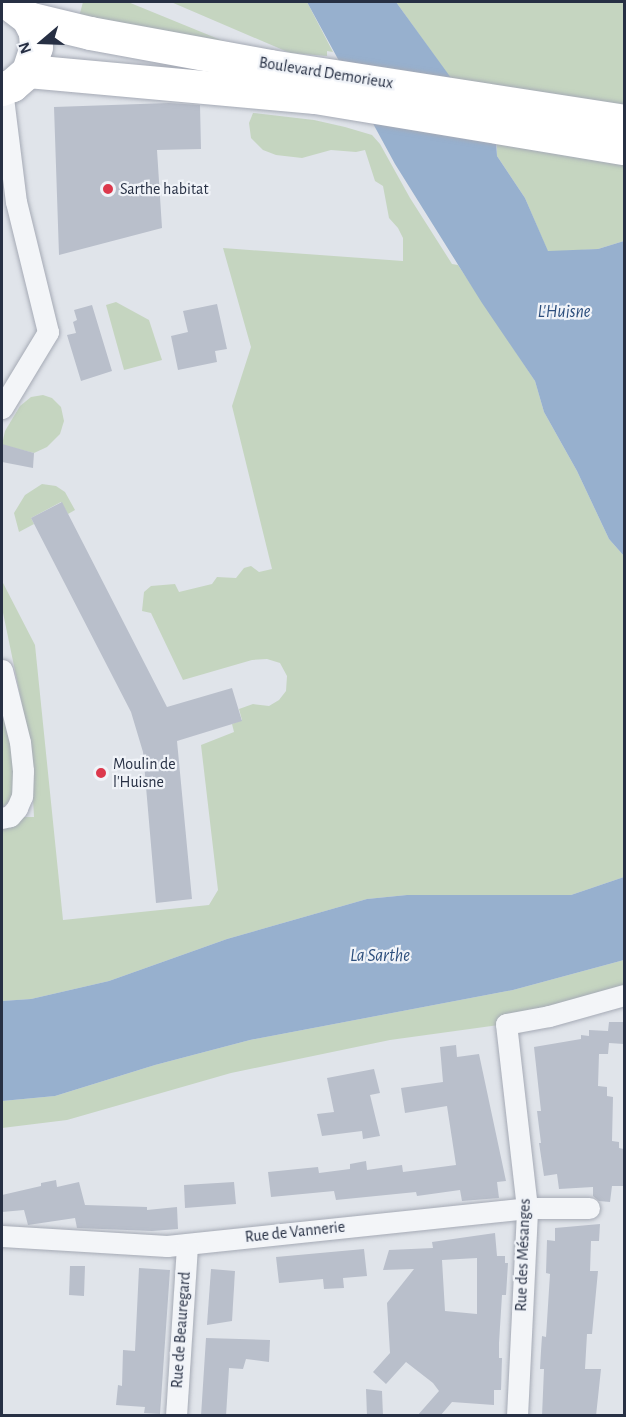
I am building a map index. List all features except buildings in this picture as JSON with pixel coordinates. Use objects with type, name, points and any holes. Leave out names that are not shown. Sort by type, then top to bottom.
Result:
[{"type":"main road","name":"Boulevard Demorieux","points":[[18,10],[90,33],[270,66],[299,68],[580,128],[624,148]]},
{"type":"main road","name":"Boulevard Demorieux","points":[[11,83],[36,47],[35,32],[18,10]]},
{"type":"main road","name":"Boulevard Demorieux","points":[[11,83],[315,98],[580,128],[624,121]]},
{"type":"street","points":[[2,408],[48,332],[16,202],[11,83]]},
{"type":"street","points":[[2,670],[20,742],[23,771],[22,796],[17,808],[6,817]]},
{"type":"street","name":"Rue des Mésanges","points":[[517,1416],[527,1208],[506,1024],[549,1016],[624,995]]},
{"type":"street","name":"Rue de Vannerie","points":[[2,1236],[167,1246],[527,1208],[588,1208]]},
{"type":"street","name":"Rue de Beauregard","points":[[176,1416],[187,1244]]},
{"type":"green space","points":[[83,2],[128,2],[238,47],[79,17]]},
{"type":"green space","points":[[171,2],[307,2],[333,52],[327,51],[327,56],[290,53]]},
{"type":"green space","points":[[396,2],[624,2],[624,106],[451,79]]},
{"type":"green space","points":[[253,113],[314,120],[345,127],[372,135],[380,144],[410,198],[452,264],[458,265],[535,381],[544,412],[577,471],[609,539],[624,556],[624,877],[571,895],[407,895],[367,899],[227,939],[109,981],[31,999],[2,1001],[2,827],[24,817],[34,817],[30,743],[2,608],[2,581],[35,645],[63,920],[209,905],[218,890],[201,745],[234,732],[232,724],[242,720],[239,709],[253,704],[269,706],[279,700],[286,691],[287,676],[280,663],[267,659],[252,660],[183,680],[151,613],[142,611],[144,592],[151,586],[175,584],[179,592],[212,584],[217,577],[236,578],[244,568],[251,566],[259,572],[272,569],[232,406],[251,347],[223,248],[403,261],[403,238],[389,218],[383,186],[375,181],[365,150],[356,152],[331,150],[302,158],[276,155],[263,150],[251,138],[249,123]]},
{"type":"green space","points":[[497,143],[624,164],[624,241],[598,249],[548,252],[525,198],[497,156]]},
{"type":"green space","points":[[116,302],[149,320],[162,360],[124,370],[106,305]]},
{"type":"green space","points":[[43,395],[52,398],[61,407],[64,421],[60,434],[47,447],[34,453],[2,445],[5,431],[20,406],[31,397]]},
{"type":"green space","points":[[42,484],[56,486],[65,492],[75,510],[68,514],[61,502],[31,518],[34,524],[19,532],[14,513],[25,495]]},
{"type":"green space","points":[[2,700],[15,746],[17,794],[2,808]]},
{"type":"green space","points":[[624,960],[624,995],[506,1024],[390,1040],[231,1073],[67,1120],[2,1128],[2,1101],[55,1096],[155,1065],[250,1040],[513,990]]},
{"type":"water","name":"L'Huisne","points":[[307,2],[396,2],[496,140],[497,156],[525,198],[548,251],[598,249],[624,241],[624,556],[609,539],[577,471],[544,412],[535,381],[482,303],[395,164]]},
{"type":"water","name":"La Sarthe","points":[[624,877],[624,960],[513,990],[250,1040],[155,1065],[55,1096],[2,1101],[2,1001],[31,999],[109,981],[227,939],[367,899],[407,895],[571,895]]},
{"type":"place","name":"Sarthe habitat","points":[[108,189]]},
{"type":"place","name":"Moulin de l'Huisne","points":[[101,773]]}]
